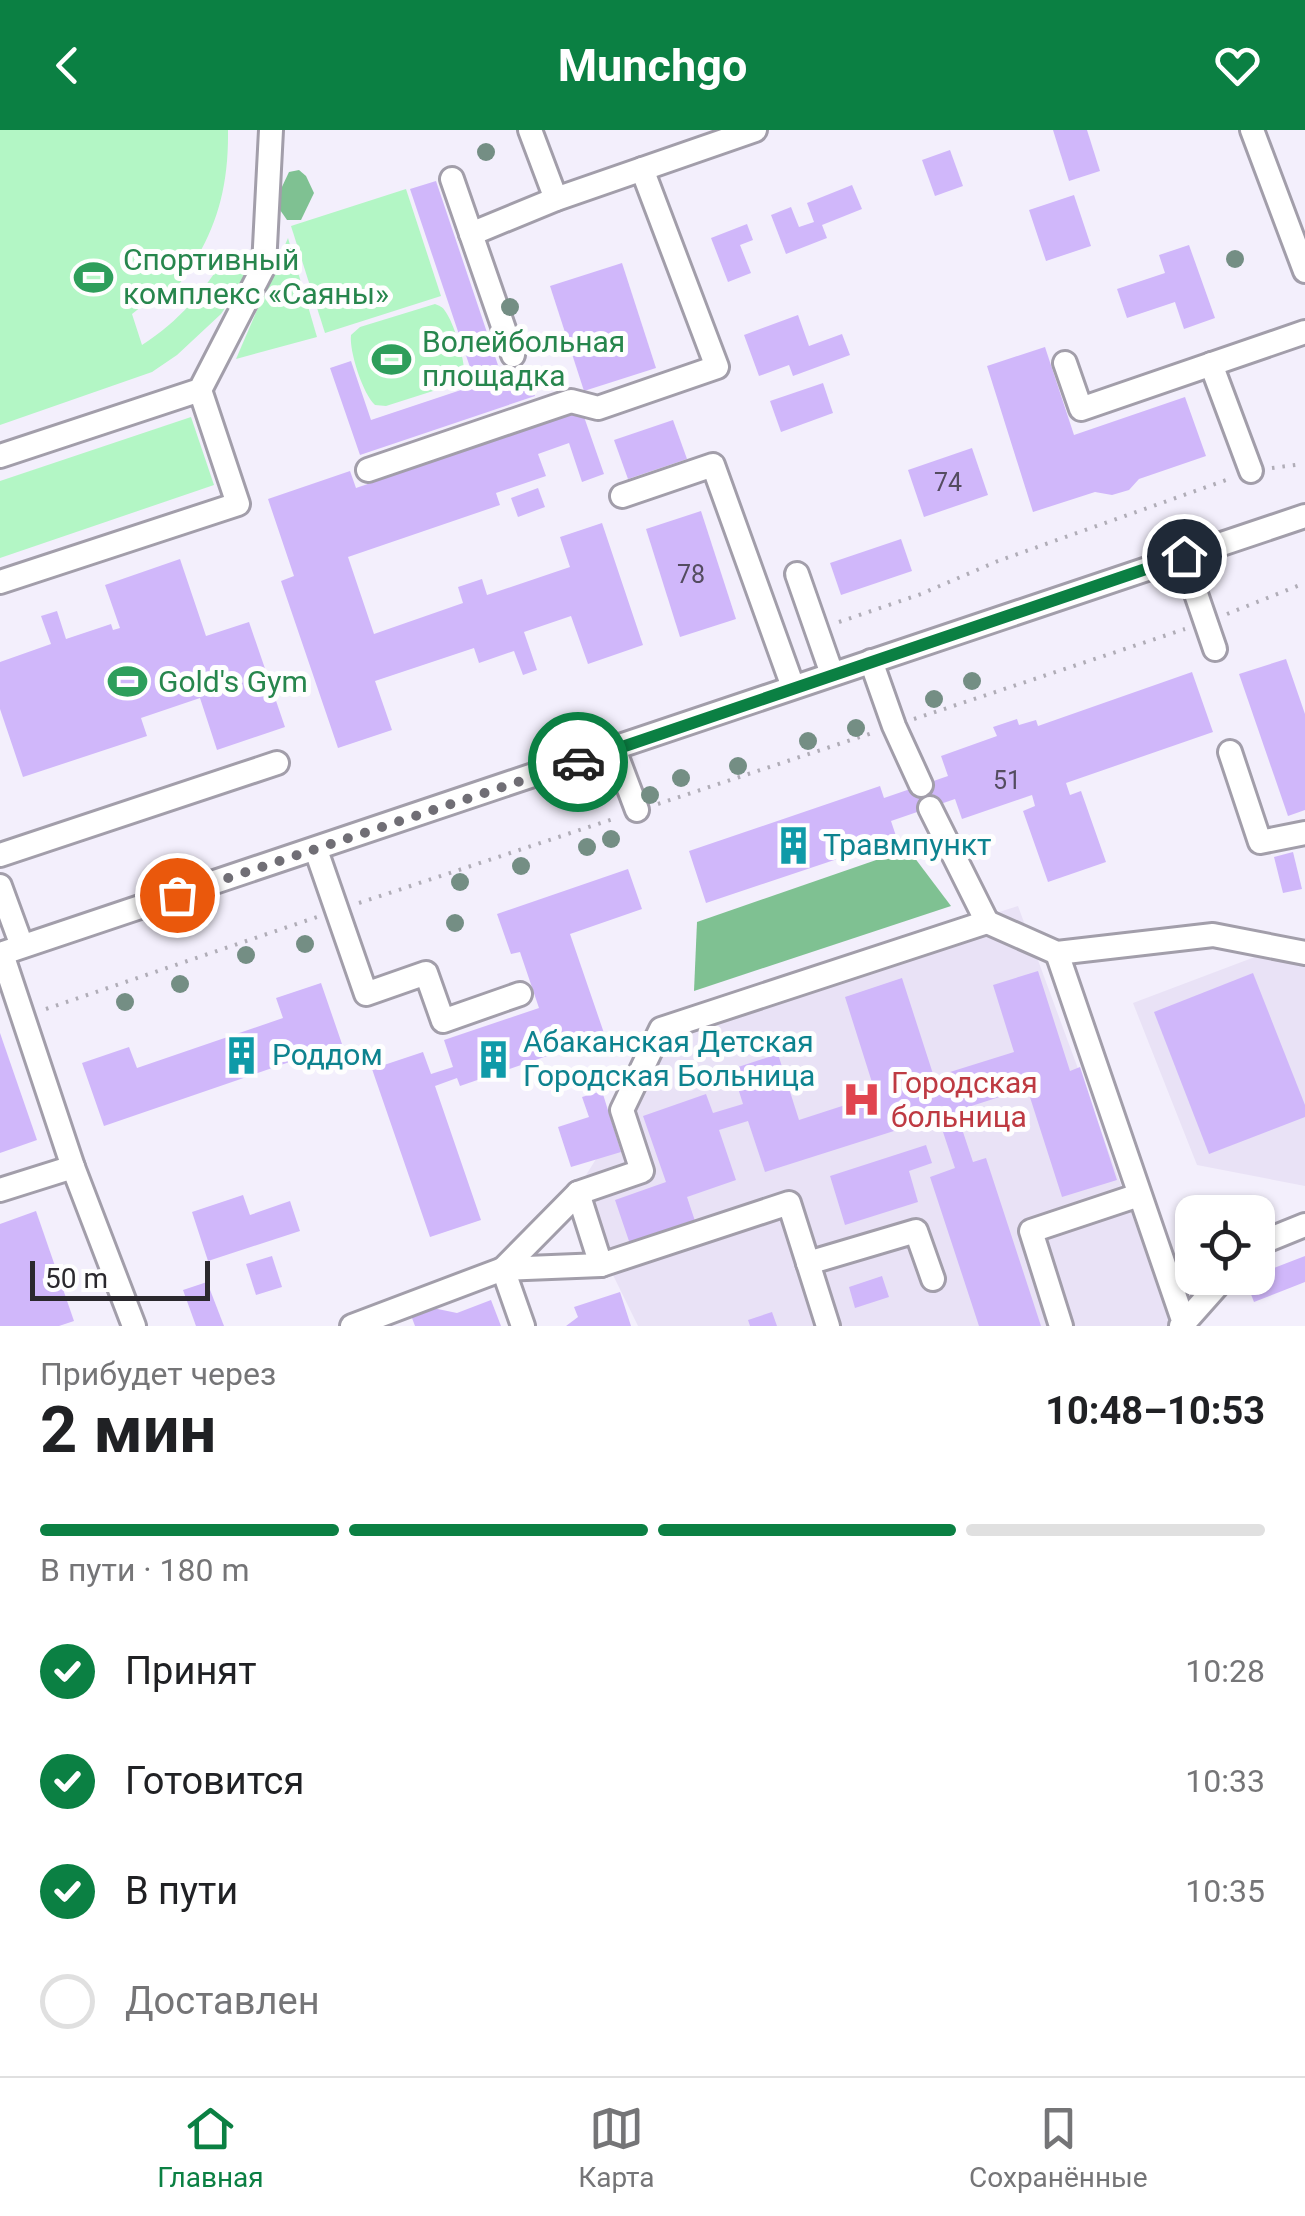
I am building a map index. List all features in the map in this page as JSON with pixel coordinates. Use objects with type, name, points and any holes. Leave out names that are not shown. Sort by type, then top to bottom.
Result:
[{"type":"street","points":[[0,456],[200,390],[264,266],[270,130]]},
{"type":"street","points":[[530,130],[556,199]]},
{"type":"street","points":[[471,234],[556,199],[755,130]]},
{"type":"street","points":[[1252,130],[1305,271]]},
{"type":"street","points":[[368,470],[571,401],[598,408],[718,367],[642,169]]},
{"type":"street","points":[[452,180],[513,354]]},
{"type":"street","points":[[1065,363],[1081,409],[1305,332]]},
{"type":"street","points":[[1211,364],[1251,471]]},
{"type":"street","points":[[0,582],[238,504],[200,390]]},
{"type":"street","points":[[622,496],[713,466],[793,687]]},
{"type":"street","points":[[8,951],[1305,516]]},
{"type":"street","points":[[1184,556],[1215,649]]},
{"type":"street","points":[[796,574],[832,674]]},
{"type":"street","points":[[872,660],[894,726],[987,922],[1057,953],[1213,935],[1305,953]]},
{"type":"street","points":[[614,750],[637,810]]},
{"type":"street","points":[[1230,752],[1260,842],[1305,833]]},
{"type":"street","points":[[0,855],[277,763]]},
{"type":"street","points":[[316,850],[366,994],[426,973],[443,1021],[520,994]]},
{"type":"street","points":[[0,886],[8,951],[23,1016],[73,1166],[134,1326]]},
{"type":"street","points":[[502,1269],[578,1193],[642,1171],[622,1110],[661,1028],[987,922]]},
{"type":"street","points":[[1057,953],[1183,1324],[1209,1295]]},
{"type":"street","points":[[0,1190],[73,1166]]},
{"type":"street","points":[[578,1193],[601,1265]]},
{"type":"street","points":[[1061,1326],[1031,1231],[1139,1196]]},
{"type":"street","points":[[352,1326],[502,1269],[601,1265],[789,1203],[828,1326]]},
{"type":"street","points":[[1275,1237],[1305,1225]]},
{"type":"street","points":[[808,1263],[916,1231],[933,1278]]},
{"type":"street","points":[[502,1269],[523,1326]]},
{"type":"path","points":[[816,630],[1251,471],[1302,464]]},
{"type":"path","points":[[23,1016],[1206,622],[1305,583]]},
{"type":"shaded area","name":"Городская больница","points":[[1018,906],[1173,1326],[638,1326],[578,1188],[688,1011]]},
{"type":"shaded area","points":[[1305,938],[1305,1186],[1197,1165],[1133,1003]]},
{"type":"green space","name":"Спортивный комплекс «Саяны»","points":[[0,130],[228,130],[225,179],[214,223],[194,263],[164,303],[156,295],[132,314],[142,345],[191,304],[228,252],[255,264],[221,314],[177,355],[152,372],[0,425]]},
{"type":"green space","points":[[299,170],[314,193],[301,220],[287,220],[278,207],[280,191],[289,172]]},
{"type":"green space","points":[[406,189],[441,296],[325,333],[291,226]]},
{"type":"green space","points":[[288,238],[317,337],[236,359]]},
{"type":"green space","points":[[435,304],[444,310],[453,327],[464,377],[455,384],[386,406],[375,405],[358,372],[351,335],[360,327]]},
{"type":"green space","points":[[191,417],[214,485],[0,558],[0,481]]},
{"type":"green space","points":[[908,849],[951,906],[694,991],[697,922]]},
{"type":"building","points":[[1053,130],[1087,130],[1100,171],[1069,181]]},
{"type":"building","points":[[950,150],[963,186],[935,196],[922,160]]},
{"type":"building","points":[[436,181],[503,380],[527,372],[535,396],[360,455],[330,368],[351,361],[371,420],[476,385],[410,189]]},
{"type":"building","points":[[852,185],[862,209],[822,225],[827,238],[786,254],[771,215],[791,207],[799,227],[814,222],[807,203]]},
{"type":"building","points":[[1074,195],[1091,246],[1046,261],[1029,210]]},
{"type":"building","points":[[747,224],[753,240],[740,245],[751,273],[728,282],[711,238]]},
{"type":"building","points":[[1189,245],[1215,318],[1184,329],[1175,302],[1127,318],[1117,289],[1165,273],[1159,255]]},
{"type":"building","points":[[622,263],[656,368],[584,391],[550,286]]},
{"type":"building","points":[[798,315],[809,346],[842,334],[850,355],[793,376],[789,365],[759,376],[744,335]]},
{"type":"building","points":[[1045,347],[1074,435],[1185,397],[1206,456],[1139,479],[1129,490],[1112,495],[1095,492],[1033,512],[987,366]]},
{"type":"building","points":[[823,383],[833,413],[781,432],[770,401]]},
{"type":"building","points":[[582,411],[604,474],[582,482],[569,443],[538,454],[546,476],[496,493],[500,505],[348,557],[374,634],[463,603],[458,587],[482,579],[487,595],[570,567],[560,537],[602,523],[643,645],[588,664],[571,616],[524,632],[537,670],[523,675],[514,651],[479,663],[474,648],[375,681],[392,730],[338,748],[281,581],[294,576],[268,499],[350,471],[356,488]]},
{"type":"building","points":[[673,420],[687,459],[628,479],[614,440]]},
{"type":"building","points":[[972,448],[988,495],[924,517],[908,470]]},
{"type":"building","points":[[538,488],[545,507],[518,517],[511,498]]},
{"type":"building","points":[[701,511],[736,619],[680,637],[646,529]]},
{"type":"building","points":[[901,539],[912,571],[841,595],[830,563]]},
{"type":"building","points":[[180,559],[206,636],[249,622],[285,727],[217,750],[200,698],[141,718],[147,736],[23,777],[0,709],[0,662],[51,644],[41,616],[57,611],[66,639],[111,624],[113,630],[120,628],[105,585]]},
{"type":"building","points":[[1286,659],[1305,714],[1305,810],[1288,816],[1239,674]]},
{"type":"building","points":[[1192,672],[1213,732],[1066,783],[1070,795],[1081,791],[1106,862],[1048,882],[1023,811],[1035,806],[1032,795],[962,819],[955,799],[891,821],[897,839],[706,903],[689,851],[880,786],[884,798],[948,776],[941,756],[997,736],[993,727],[1017,719],[1019,725],[1036,720],[1038,726]]},
{"type":"building","points":[[1293,852],[1302,889],[1283,893],[1274,857]]},
{"type":"building","name":"Абаканская Детская Городская Больница","points":[[628,869],[642,909],[570,934],[605,1036],[460,1086],[457,1078],[435,1086],[481,1220],[430,1237],[372,1069],[423,1052],[431,1074],[453,1067],[444,1040],[539,1008],[520,952],[511,954],[497,914]]},
{"type":"building","points":[[1038,971],[1070,1071],[1080,1067],[1117,1180],[1062,1197],[1027,1088],[956,1111],[973,1162],[986,1158],[1041,1326],[979,1326],[930,1177],[955,1168],[938,1117],[765,1172],[748,1121],[719,1130],[736,1180],[687,1197],[695,1221],[630,1244],[615,1200],[666,1182],[643,1116],[706,1094],[713,1113],[743,1104],[732,1069],[778,1054],[799,1120],[876,1095],[845,997],[902,978],[934,1077],[1014,1052],[993,985]]},
{"type":"building","points":[[1253,973],[1305,1105],[1305,1117],[1209,1154],[1154,1012]]},
{"type":"building","name":"Роддом","points":[[321,983],[342,1044],[104,1126],[82,1063],[129,1047],[137,1068],[283,1018],[276,998]]},
{"type":"building","points":[[0,1033],[37,1140],[0,1153]]},
{"type":"building","points":[[602,1091],[621,1152],[571,1167],[558,1127],[589,1117],[582,1097]]},
{"type":"building","points":[[926,1145],[932,1163],[909,1171],[918,1202],[845,1225],[830,1176]]},
{"type":"building","points":[[243,1195],[250,1215],[290,1201],[300,1231],[208,1261],[192,1212]]},
{"type":"building","points":[[36,1211],[74,1321],[59,1326],[0,1326],[0,1224]]},
{"type":"building","points":[[272,1256],[282,1287],[256,1295],[246,1264]]},
{"type":"building","points":[[1305,1256],[1305,1282],[1275,1294],[1275,1267]]},
{"type":"building","points":[[882,1276],[889,1297],[855,1308],[849,1287]]},
{"type":"building","points":[[207,1282],[224,1326],[196,1326],[183,1290]]},
{"type":"building","points":[[620,1292],[631,1326],[566,1326],[578,1317],[574,1307]]},
{"type":"building","points":[[1251,1295],[1272,1295],[1254,1302]]},
{"type":"building","points":[[491,1300],[501,1326],[415,1326],[409,1310],[428,1307],[457,1313]]},
{"type":"building","points":[[772,1312],[777,1326],[750,1326],[748,1320]]},
{"type":"way so far","points":[[177,895],[578,762]]},
{"type":"place","name":"Спортивный комплекс «Саяны»","points":[[93,277]]},
{"type":"place","name":"Волейбольная площадка","points":[[392,359]]},
{"type":"place","name":"Gold's Gym","points":[[128,682]]},
{"type":"place","name":"Травмпункт","points":[[793,845]]},
{"type":"place","name":"Роддом","points":[[242,1055]]},
{"type":"place","name":"Абаканская Детская Городская Больница","points":[[493,1059]]},
{"type":"place","name":"Городская больница","points":[[861,1100]]},
{"type":"route","points":[[578,762],[1184,556]]}]
